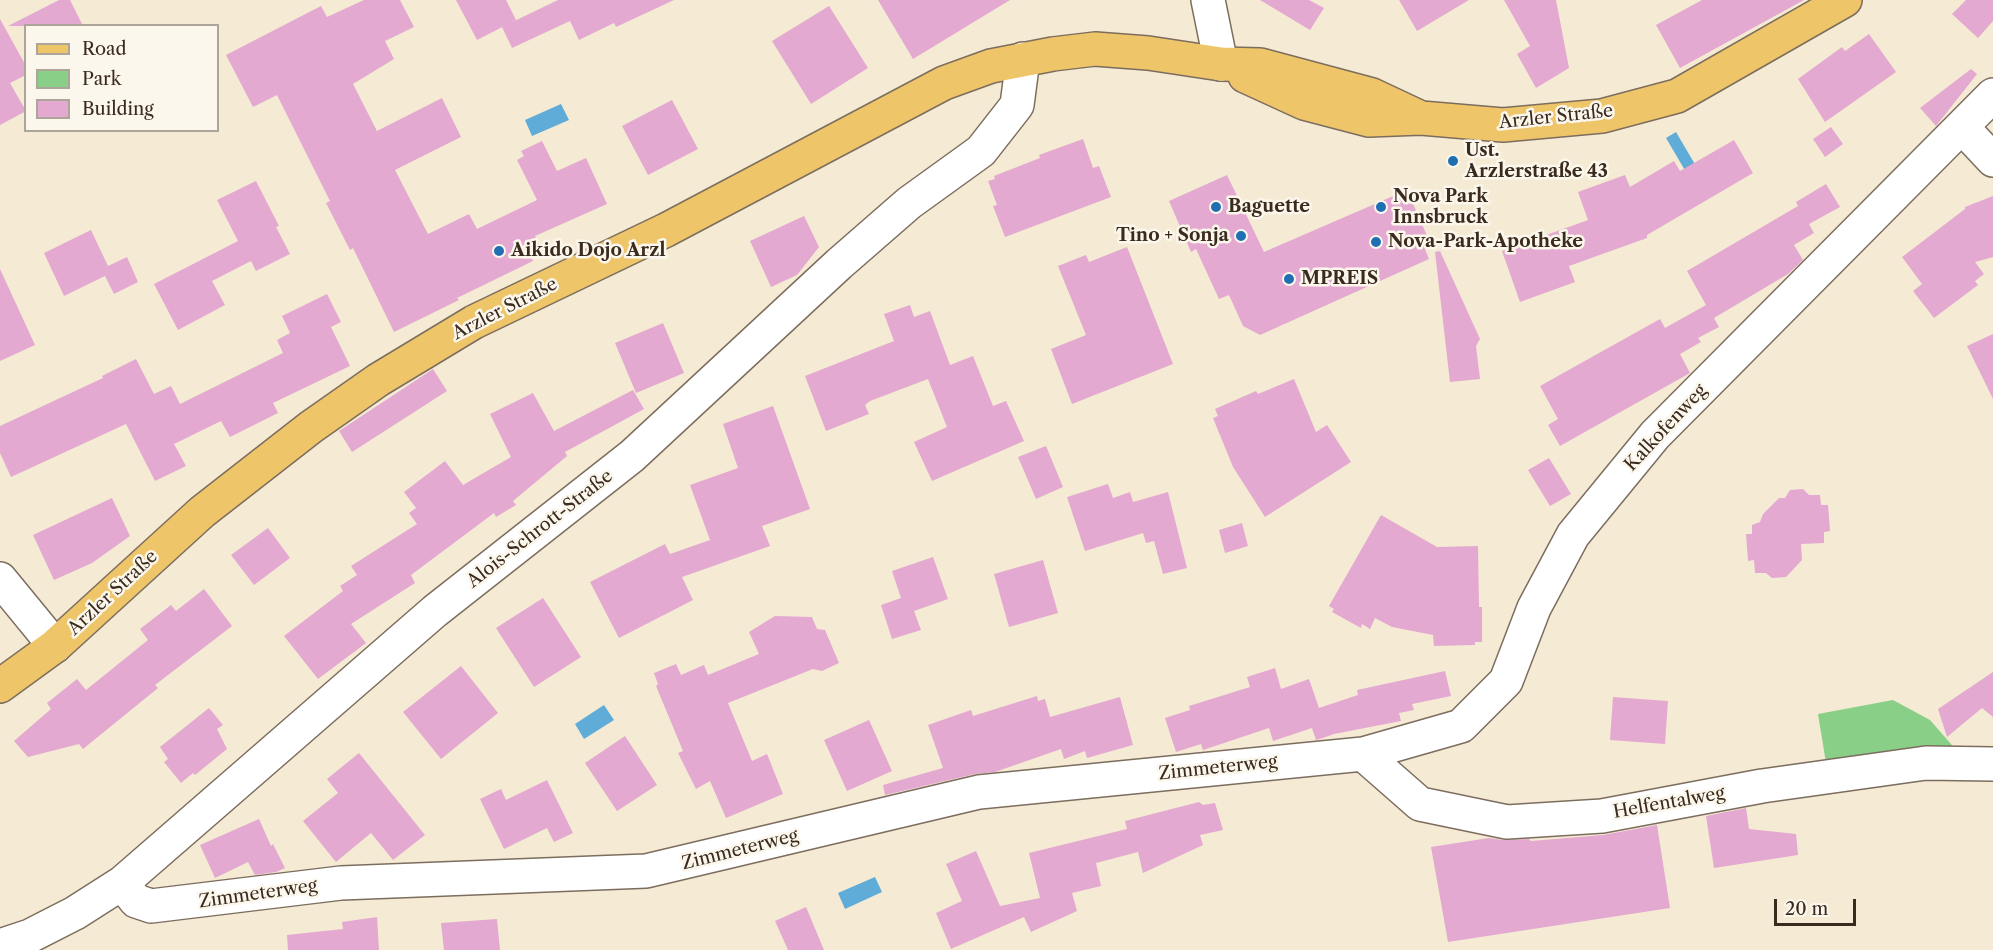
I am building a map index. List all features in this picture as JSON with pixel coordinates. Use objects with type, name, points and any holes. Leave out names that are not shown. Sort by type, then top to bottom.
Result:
[{"type":"main road","name":"Arzler Straße","points":[[0,686],[55,646],[184,527],[311,427],[378,380],[474,322],[666,230],[944,83],[991,66],[1095,49],[1148,53],[1221,64],[1304,103],[1369,120],[1421,118],[1503,125],[1602,116],[1677,96],[1845,0]]},
{"type":"street","points":[[1208,0],[1221,64]]},
{"type":"street","name":"Alois-Schrott-Straße","points":[[0,946],[30,936],[75,913],[122,884],[435,611],[632,456],[839,264],[909,203],[981,151],[1017,105],[1023,59]]},
{"type":"street","name":"Kalkofenweg","points":[[1363,754],[1461,726],[1506,681],[1534,608],[1573,536],[1655,435],[1993,95]]},
{"type":"street","points":[[1962,127],[1993,160]]},
{"type":"street","points":[[0,579],[55,646]]},
{"type":"street","name":"Zimmeterweg","points":[[122,884],[136,900],[152,906],[341,883],[634,873],[660,870],[979,792],[1363,754]]},
{"type":"street","name":"Helfentalweg","points":[[1363,754],[1420,804],[1507,822],[1602,816],[1762,786],[1926,764],[1993,764]]},
{"type":"green space","points":[[1893,700],[1930,720],[1965,760],[1826,763],[1818,714]]},
{"type":"water","points":[[561,104],[569,120],[532,136],[525,120]]},
{"type":"water","points":[[1676,132],[1696,166],[1686,172],[1666,138]]},
{"type":"water","points":[[604,705],[614,720],[584,739],[575,724]]},
{"type":"water","points":[[875,877],[882,892],[845,909],[838,893]]},
{"type":"building","points":[[59,0],[70,0],[82,24],[24,24],[24,26],[8,26]]},
{"type":"building","points":[[364,0],[400,0],[414,27],[385,41],[394,59],[353,84],[377,131],[442,98],[461,137],[395,170],[428,234],[469,214],[477,229],[537,200],[517,160],[524,156],[521,151],[542,141],[557,171],[586,158],[607,204],[535,236],[541,248],[529,253],[533,261],[394,332],[353,248],[350,250],[326,203],[330,201],[277,95],[253,107],[226,55],[321,6],[327,17]]},
{"type":"building","points":[[456,0],[506,0],[516,20],[477,40]]},
{"type":"building","points":[[558,0],[674,0],[616,27],[614,23],[579,40],[570,21],[512,48],[502,27]]},
{"type":"building","points":[[878,0],[1010,0],[913,59]]},
{"type":"building","points":[[1260,0],[1309,0],[1324,8],[1310,30]]},
{"type":"building","points":[[1399,0],[1469,0],[1417,31]]},
{"type":"building","points":[[1504,0],[1556,0],[1569,68],[1536,88],[1517,54],[1530,46]]},
{"type":"building","points":[[1702,0],[1804,0],[1680,68],[1656,25]]},
{"type":"building","points":[[1966,0],[1993,0],[1993,21],[1978,38],[1952,14]]},
{"type":"building","points":[[829,6],[868,68],[811,104],[772,41]]},
{"type":"building","points":[[0,19],[24,62],[24,76],[10,83],[24,108],[24,112],[0,125]]},
{"type":"building","points":[[1869,34],[1896,72],[1825,122],[1798,79],[1842,47],[1845,51]]},
{"type":"building","points":[[1971,69],[1977,74],[1936,126],[1920,108]]},
{"type":"building","points":[[672,100],[698,149],[648,175],[622,126]]},
{"type":"building","points":[[1831,127],[1843,144],[1825,157],[1813,139]]},
{"type":"building","points":[[1083,139],[1093,168],[1099,166],[1111,197],[1005,237],[993,206],[997,205],[988,181],[995,179],[994,176],[1040,158],[1039,155]]},
{"type":"building","points":[[1734,140],[1753,173],[1647,235],[1647,238],[1569,266],[1575,282],[1520,302],[1502,251],[1588,220],[1578,192],[1625,175],[1630,187],[1674,161],[1680,171]]},
{"type":"building","points":[[1227,175],[1264,252],[1407,190],[1432,247],[1425,249],[1429,259],[1260,335],[1243,326],[1229,295],[1219,299],[1196,249],[1191,252],[1169,201]]},
{"type":"building","points":[[256,181],[279,226],[276,227],[290,254],[256,271],[251,261],[212,281],[225,305],[178,330],[154,284],[238,241],[217,200]]},
{"type":"building","points":[[1826,184],[1840,207],[1809,224],[1814,233],[1794,245],[1803,260],[1788,274],[1714,318],[1719,327],[1698,338],[1701,342],[1680,354],[1690,373],[1560,446],[1548,425],[1558,419],[1540,386],[1660,319],[1665,328],[1706,305],[1687,271],[1798,206],[1796,202]]},
{"type":"building","points":[[1993,196],[1993,257],[1975,262],[1984,274],[1975,281],[1978,285],[1934,318],[1913,291],[1922,284],[1902,257],[1965,207]]},
{"type":"building","points":[[804,216],[819,247],[797,275],[771,287],[750,241]]},
{"type":"building","points":[[91,230],[108,266],[127,257],[138,282],[114,294],[105,276],[64,296],[44,253]]},
{"type":"building","points":[[1127,247],[1173,364],[1072,404],[1051,349],[1086,335],[1058,266],[1086,255],[1089,262]]},
{"type":"building","points":[[1440,251],[1480,339],[1476,346],[1480,379],[1450,382],[1435,252]]},
{"type":"building","points":[[0,269],[35,345],[0,361]]},
{"type":"building","points":[[327,294],[341,322],[331,327],[350,366],[273,403],[278,413],[230,437],[221,421],[174,444],[186,466],[155,481],[126,424],[11,477],[0,453],[0,426],[103,378],[102,376],[136,359],[154,394],[171,386],[180,404],[283,353],[277,340],[290,333],[282,316]]},
{"type":"building","points":[[910,305],[914,317],[930,311],[950,365],[973,356],[993,406],[1006,401],[1024,441],[932,481],[914,442],[947,427],[928,379],[870,401],[865,405],[869,414],[826,431],[805,376],[894,341],[884,314]]},
{"type":"building","points":[[663,323],[684,373],[636,393],[615,343]]},
{"type":"building","points":[[1993,334],[1993,399],[1967,346]]},
{"type":"building","points":[[433,369],[447,391],[352,452],[339,431]]},
{"type":"building","points":[[1294,379],[1316,432],[1327,425],[1351,462],[1265,517],[1233,467],[1213,418],[1218,416],[1215,409],[1256,391],[1258,394]]},
{"type":"building","points":[[633,390],[644,409],[565,452],[567,456],[513,501],[516,505],[496,517],[494,513],[411,575],[415,583],[351,624],[366,643],[318,679],[284,636],[343,591],[340,586],[357,575],[351,566],[417,524],[409,513],[416,508],[404,492],[445,461],[463,485],[511,457],[490,414],[533,393],[554,431]]},
{"type":"building","points":[[773,406],[810,509],[762,526],[770,546],[682,577],[693,600],[619,638],[590,582],[665,544],[670,554],[710,540],[690,485],[738,468],[723,424]]},
{"type":"building","points":[[1046,446],[1063,487],[1036,499],[1018,457]]},
{"type":"building","points":[[1549,458],[1571,494],[1550,506],[1528,470]]},
{"type":"building","points":[[1108,484],[1113,498],[1130,492],[1133,502],[1168,492],[1187,568],[1163,574],[1154,541],[1146,543],[1143,533],[1085,551],[1067,497]]},
{"type":"building","points":[[1803,489],[1809,495],[1820,495],[1821,505],[1828,505],[1830,531],[1824,532],[1824,543],[1801,544],[1802,560],[1786,577],[1772,578],[1766,573],[1755,573],[1754,560],[1748,561],[1746,534],[1752,534],[1752,525],[1760,522],[1763,514],[1779,498],[1785,498],[1790,490]]},
{"type":"building","points":[[112,498],[130,536],[92,563],[54,580],[33,535]]},
{"type":"building","points":[[1381,515],[1437,547],[1478,546],[1482,642],[1475,642],[1475,645],[1434,646],[1433,635],[1392,627],[1375,618],[1370,629],[1362,624],[1361,628],[1332,612],[1334,609],[1329,606]]},
{"type":"building","points":[[1242,523],[1248,546],[1225,553],[1219,530]]},
{"type":"building","points":[[268,528],[290,558],[254,585],[231,555]]},
{"type":"building","points":[[933,557],[948,599],[914,611],[921,630],[892,639],[881,605],[901,598],[892,571]]},
{"type":"building","points":[[1043,560],[1058,613],[1009,627],[994,574]]},
{"type":"building","points":[[204,589],[232,626],[155,685],[158,688],[83,749],[79,744],[28,757],[14,741],[51,709],[47,703],[77,679],[86,690],[148,640],[140,629],[171,605],[176,611]]},
{"type":"building","points":[[543,598],[581,657],[534,687],[496,628]]},
{"type":"building","points":[[775,616],[812,617],[817,629],[825,630],[839,663],[822,671],[813,669],[728,703],[752,761],[767,754],[783,794],[726,818],[710,781],[696,789],[678,753],[683,751],[656,686],[658,684],[654,673],[676,664],[681,675],[704,665],[708,675],[759,654],[749,632]]},
{"type":"building","points":[[461,666],[498,713],[441,759],[403,712]]},
{"type":"building","points":[[1275,668],[1281,689],[1309,679],[1319,708],[1358,695],[1357,690],[1445,671],[1451,696],[1412,704],[1414,710],[1399,713],[1401,721],[1334,734],[1316,740],[1312,728],[1273,741],[1269,728],[1203,750],[1201,744],[1176,752],[1165,718],[1190,710],[1189,706],[1250,687],[1247,677]]},
{"type":"building","points":[[1993,672],[1993,717],[1982,708],[1947,737],[1938,709]]},
{"type":"building","points":[[1037,696],[1038,701],[1045,699],[1050,717],[1120,697],[1133,745],[1087,758],[1085,751],[1064,759],[1061,749],[995,772],[975,774],[885,795],[883,785],[943,768],[928,725],[971,710],[973,716]]},
{"type":"building","points":[[1613,697],[1668,701],[1665,744],[1610,740]]},
{"type":"building","points":[[209,708],[223,725],[217,729],[227,749],[195,775],[193,773],[181,783],[164,762],[168,759],[160,747]]},
{"type":"building","points":[[869,720],[892,771],[847,791],[824,740]]},
{"type":"building","points":[[625,736],[657,785],[617,811],[585,763]]},
{"type":"building","points":[[359,753],[425,835],[393,860],[371,833],[336,862],[303,821],[338,793],[327,779]]},
{"type":"building","points":[[547,780],[573,833],[554,842],[547,828],[504,849],[480,799],[501,789],[506,800]]},
{"type":"building","points":[[1199,802],[1203,805],[1215,803],[1223,830],[1200,835],[1203,845],[1143,873],[1138,852],[1096,863],[1101,886],[1072,893],[1077,911],[1031,932],[1024,917],[951,949],[936,913],[962,901],[946,864],[976,851],[1000,906],[1040,898],[1029,853],[1127,829],[1125,821]]},
{"type":"building","points":[[1746,808],[1749,829],[1796,834],[1798,855],[1714,868],[1706,816]]},
{"type":"building","points":[[259,819],[271,846],[273,844],[285,868],[276,872],[255,875],[248,862],[215,878],[200,845]]},
{"type":"building","points":[[1657,825],[1670,908],[1448,942],[1431,847],[1489,838],[1529,839],[1531,841],[1603,835]]},
{"type":"building","points":[[806,907],[824,950],[788,950],[775,921]]},
{"type":"building","points":[[377,917],[379,950],[288,950],[287,935],[343,929],[342,922]]},
{"type":"building","points":[[497,919],[500,950],[444,950],[441,923]]},
{"type":"place","name":"Ust. Arzlerstraße 43","points":[[1453,161]]},
{"type":"place","name":"Baguette","points":[[1216,207]]},
{"type":"place","name":"Nova Park Innsbruck","points":[[1381,207]]},
{"type":"place","name":"Tino + Sonja","points":[[1241,236]]},
{"type":"place","name":"Nova-Park-Apotheke","points":[[1376,242]]},
{"type":"place","name":"Aikido Dojo Arzl","points":[[499,251]]},
{"type":"place","name":"MPREIS","points":[[1289,279]]}]
